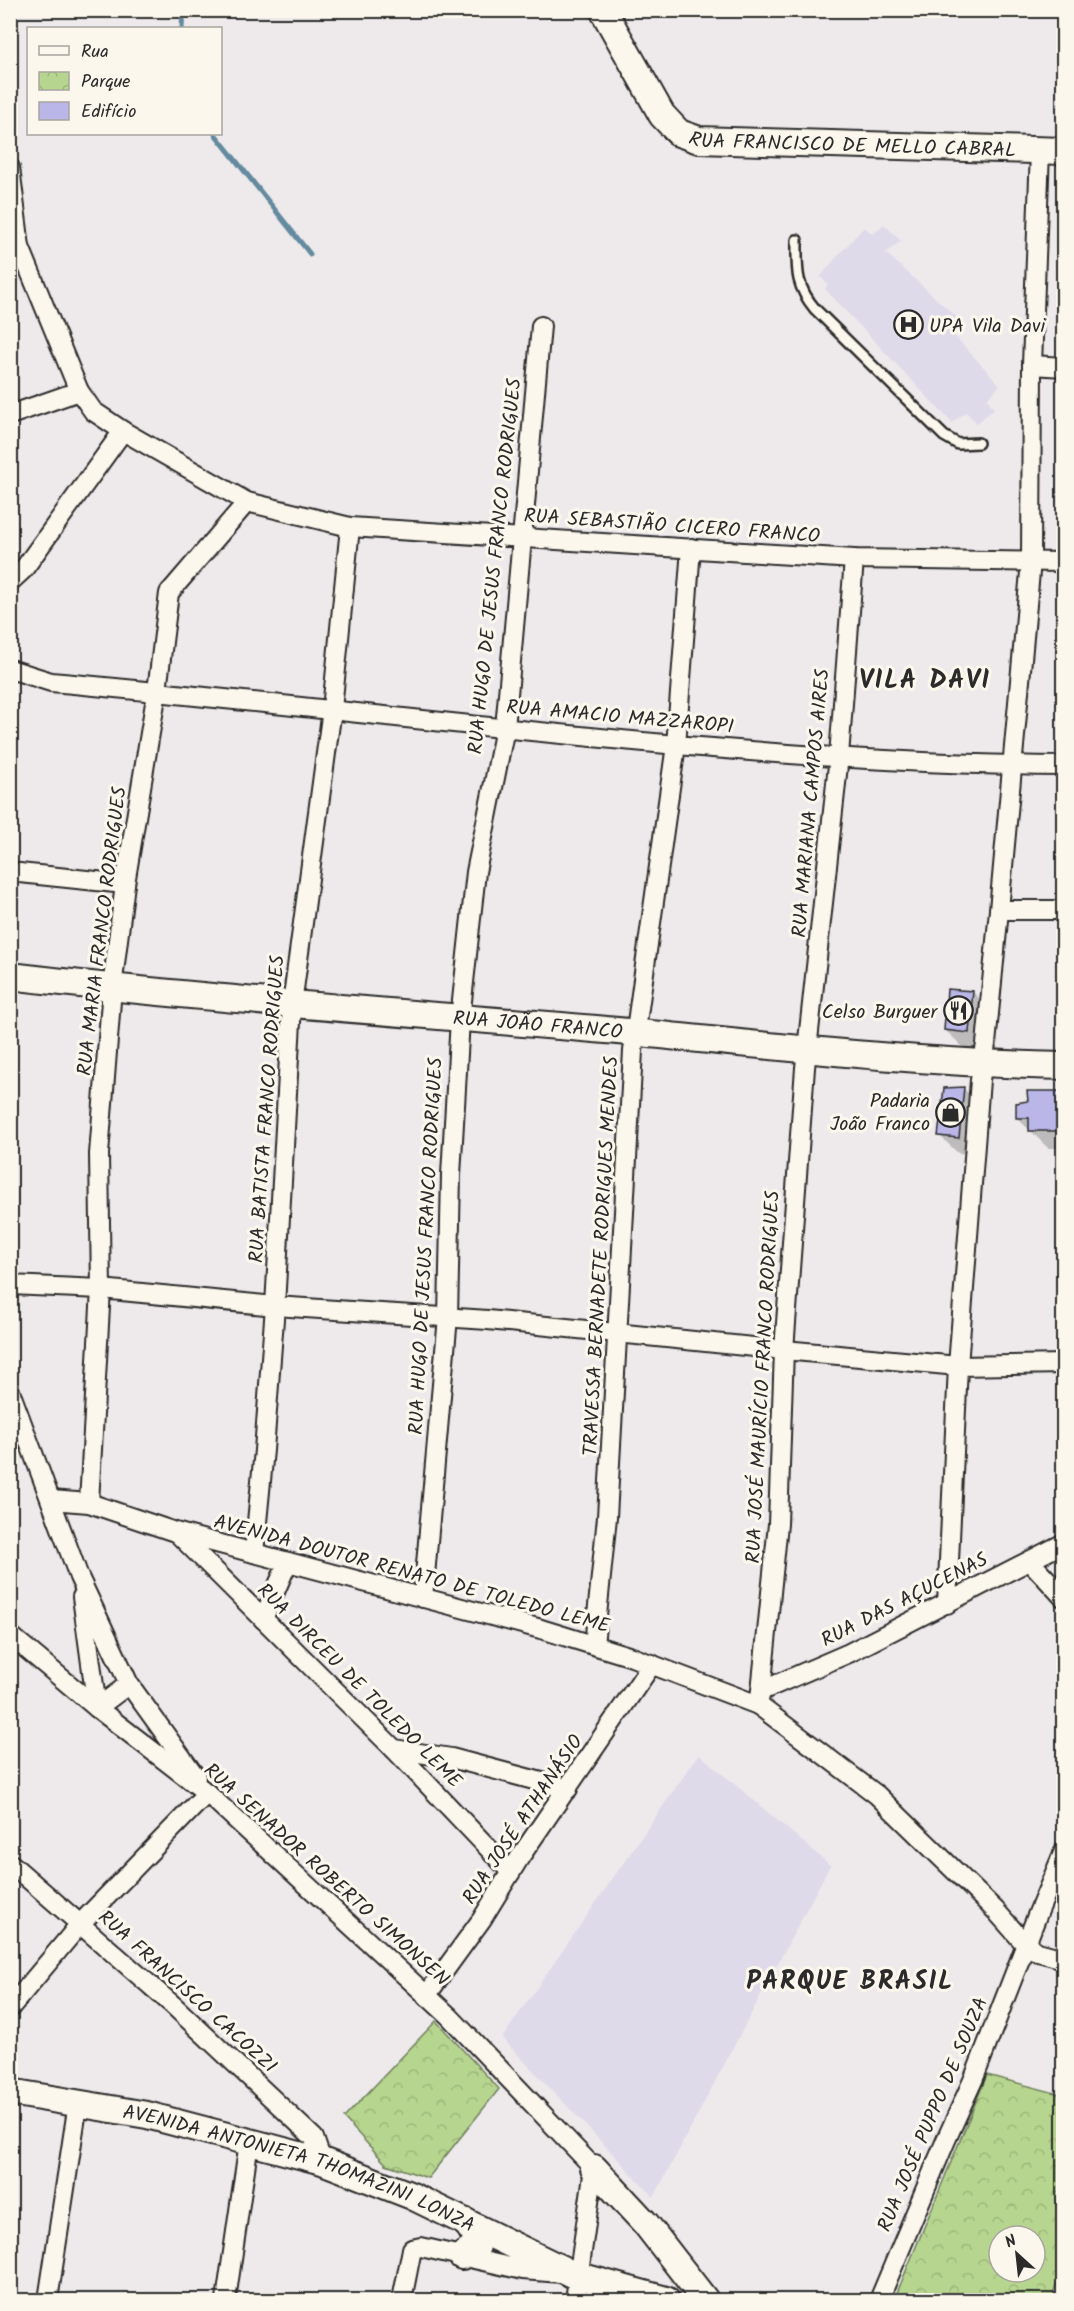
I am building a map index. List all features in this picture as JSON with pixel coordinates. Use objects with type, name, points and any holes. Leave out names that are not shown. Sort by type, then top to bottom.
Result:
[{"type":"street","name":"RUA FRANCISCO DE MELLO CABRAL","points":[[603,10],[663,115],[679,133],[699,140],[1052,151]]},
{"type":"street","points":[[947,1604],[958,1366],[982,1064],[986,1044],[1014,766],[1031,561],[1032,365],[1052,151]]},
{"type":"street","name":"RUA SEBASTIÃO CICERO FRANCO","points":[[10,168],[20,247],[79,391],[93,411],[123,431],[247,502],[350,526],[522,539],[854,560],[1064,562]]},
{"type":"street","name":"RUA HUGO DE JESUS FRANCO RODRIGUES","points":[[423,1598],[448,1317],[451,1174],[460,1019],[476,872],[504,728],[541,326]]},
{"type":"street","points":[[1032,365],[1064,367]]},
{"type":"street","points":[[10,415],[79,391]]},
{"type":"street","points":[[10,582],[23,570],[123,431]]},
{"type":"street","name":"RUA MARIA FRANCO RODRIGUES","points":[[89,1503],[101,1289],[99,1154],[112,988],[125,884],[157,691],[169,593],[247,502]]},
{"type":"street","name":"RUA BATISTA FRANCO RODRIGUES","points":[[254,1553],[275,1306],[292,1004],[332,709],[350,526]]},
{"type":"street","name":"TRAVESSA BERNADETE RODRIGUES MENDES","points":[[594,1645],[607,1516],[633,1051],[676,745],[691,548]]},
{"type":"street","name":"RUA MARIANA CAMPOS AIRES","points":[[809,1051],[839,756],[854,560]]},
{"type":"street","name":"RUA AMACIO MAZZAROPI","points":[[10,669],[51,682],[676,745],[1014,766],[1064,766]]},
{"type":"street","points":[[10,872],[125,884]]},
{"type":"street","points":[[999,910],[1064,910]]},
{"type":"street","name":"RUA JOÃO FRANCO","points":[[10,976],[112,988],[637,1033],[809,1051],[982,1064],[1064,1066]]},
{"type":"street","name":"RUA JOSÉ MAURÍCIO FRANCO RODRIGUES","points":[[759,1698],[778,1524],[784,1350],[805,1068],[809,1051]]},
{"type":"street","points":[[10,1285],[101,1289],[275,1306],[448,1317],[958,1366],[1064,1364]]},
{"type":"street","points":[[10,1391],[79,1578],[129,1684],[207,1793],[81,1923],[10,2008]]},
{"type":"street","name":"AVENIDA DOUTOR RENATO DE TOLEDO LEME","points":[[51,1500],[89,1503],[175,1532],[594,1645],[759,1698],[877,1795],[996,1911],[1026,1945]]},
{"type":"street","name":"RUA DIRCEU DE TOLEDO LEME","points":[[175,1532],[394,1749],[511,1872]]},
{"type":"street","name":"RUA DAS AÇUCENAS","points":[[759,1698],[947,1604],[1064,1542]]},
{"type":"street","points":[[1030,1561],[1064,1598]]},
{"type":"street","points":[[263,1619],[288,1562]]},
{"type":"street","points":[[79,1578],[97,1708],[129,1684]]},
{"type":"street","name":"RUA SENADOR ROBERTO SIMONSEN","points":[[10,1635],[97,1708],[207,1793],[449,2016],[594,2168]]},
{"type":"street","name":"RUA JOSÉ ATHANÁSIO","points":[[426,1996],[482,1919],[511,1872],[652,1664]]},
{"type":"street","points":[[394,1749],[451,1758],[568,1788]]},
{"type":"street","name":"RUA JOSÉ PUPPO DE SOUZA","points":[[879,2301],[946,2139],[974,2078],[1064,1851]]},
{"type":"street","name":"RUA FRANCISCO CACOZZI","points":[[10,1863],[174,2006],[314,2138],[322,2161]]},
{"type":"street","points":[[1026,1945],[1038,1952],[1064,1959]]},
{"type":"street","name":"AVENIDA ANTONIETA THOMAZINI LONZA","points":[[10,2092],[147,2115],[322,2161],[412,2196],[466,2222],[575,2283],[666,2301]]},
{"type":"street","points":[[48,2301],[78,2103]]},
{"type":"street","points":[[226,2301],[249,2142]]},
{"type":"street","points":[[402,2301],[412,2249],[421,2247],[575,2283],[594,2168]]},
{"type":"street","points":[[594,2168],[646,2224],[705,2301]]},
{"type":"street","points":[[462,2256],[477,2246],[477,2238],[466,2222]]},
{"type":"lane","points":[[797,240],[797,280],[804,296],[815,309],[944,436],[958,444],[978,443]]},
{"type":"shaded area","name":"UPA Vila Davi","points":[[884,224],[901,241],[886,253],[961,321],[949,330],[1000,385],[987,399],[994,409],[977,423],[966,412],[952,423],[825,289],[828,284],[820,277],[841,252],[864,227],[873,234]]},
{"type":"shaded area","points":[[699,1754],[830,1865],[654,2197],[502,2038]]},
{"type":"green space","points":[[436,2021],[499,2089],[428,2178],[386,2164],[344,2118]]},
{"type":"green space","points":[[987,2075],[1063,2095],[1063,2273],[1052,2300],[894,2300]]},
{"type":"building","name":"Celso Burguer","points":[[947,989],[973,991],[969,1033],[944,1030]]},
{"type":"building","name":"Padaria João Franco","points":[[964,1087],[959,1138],[938,1136],[944,1088]]},
{"type":"building","points":[[1027,1091],[1064,1091],[1064,1131],[1029,1131],[1029,1118],[1016,1118],[1016,1103],[1028,1101]]},
{"type":"waterway","points":[[182,27],[183,10]]},
{"type":"waterway","points":[[216,135],[310,254]]},
{"type":"place","name":"UPA Vila Davi","points":[[908,325]]},
{"type":"place","name":"Celso Burguer","points":[[958,1011]]},
{"type":"place","name":"Padaria João Franco","points":[[951,1112]]},
{"type":"district","name":"VILA DAVI","points":[[925,679]]},
{"type":"district","name":"PARQUE BRASIL","points":[[850,1980]]}]
